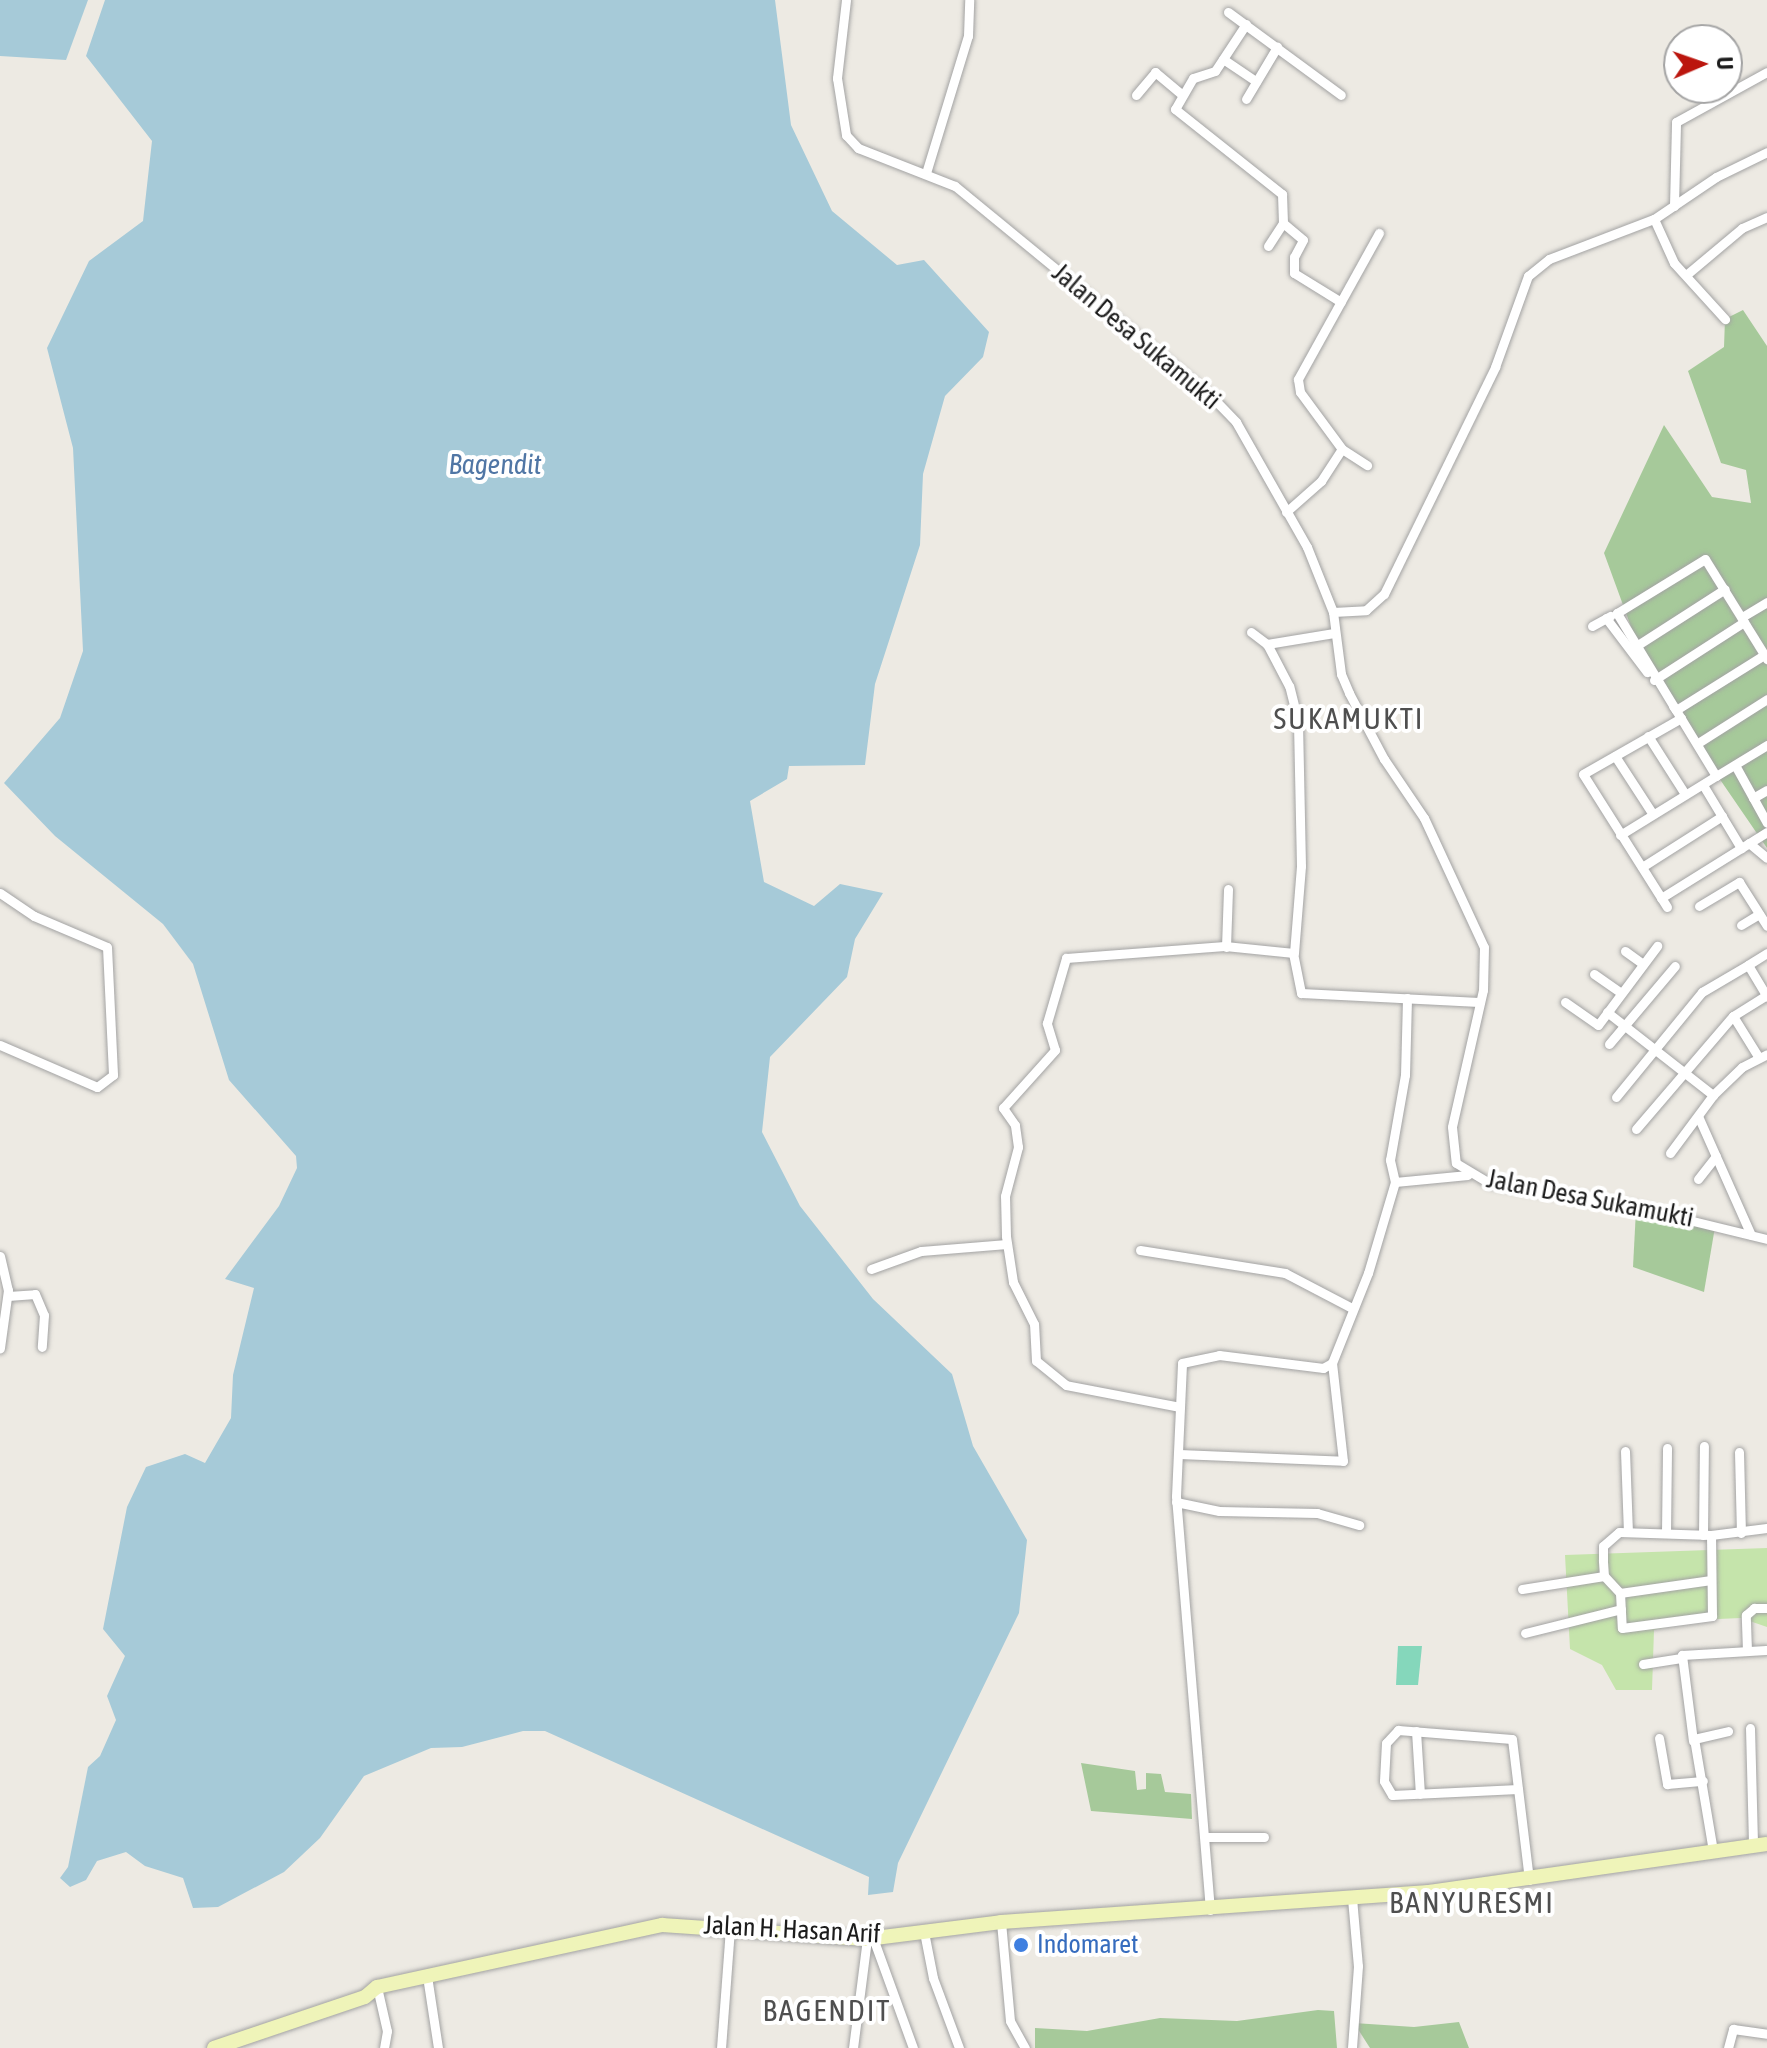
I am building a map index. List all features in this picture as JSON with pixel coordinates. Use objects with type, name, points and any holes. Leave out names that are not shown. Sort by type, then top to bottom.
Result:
[{"type":"main road","name":"Jalan H. Hasan Arif","points":[[214,2048],[365,1997],[377,1987],[662,1925],[870,1938],[1001,1922],[1210,1910],[1529,1881],[1760,1845]]},
{"type":"street","name":"Jalan Desa Sukamukti","points":[[846,0],[837,78],[846,135],[858,148],[955,186],[986,209],[1034,255],[1212,397],[1236,422],[1286,512],[1333,612],[1334,633],[1349,693],[1384,759],[1424,818],[1476,922],[1485,959],[1451,1149],[1468,1175],[1489,1183],[1631,1205],[1765,1237]]},
{"type":"street","points":[[926,173],[968,36],[969,0]]},
{"type":"street","points":[[1228,12],[1341,95]]},
{"type":"street","points":[[1246,24],[1209,74],[1193,78],[1175,109],[1180,117],[1282,194],[1283,223],[1268,246]]},
{"type":"street","points":[[1246,99],[1277,47]]},
{"type":"street","points":[[1223,59],[1256,81]]},
{"type":"street","points":[[1136,95],[1155,72],[1182,95]]},
{"type":"street","points":[[1674,206],[1676,122],[1767,72]]},
{"type":"street","points":[[1333,612],[1366,610],[1384,594],[1495,367],[1528,276],[1549,259],[1654,219],[1767,152]]},
{"type":"street","points":[[1686,275],[1742,228],[1767,217]]},
{"type":"street","points":[[1654,219],[1674,263],[1725,319]]},
{"type":"street","points":[[1283,223],[1303,240],[1294,257],[1294,273],[1341,302]]},
{"type":"street","points":[[1367,465],[1342,449],[1298,385],[1379,233]]},
{"type":"street","points":[[1286,512],[1321,481],[1342,449]]},
{"type":"street","points":[[1592,626],[1703,560],[1725,589],[1765,657],[1648,736],[1583,774],[1667,907]]},
{"type":"street","points":[[1634,647],[1725,589]]},
{"type":"street","points":[[1656,679],[1767,602]]},
{"type":"street","points":[[1617,613],[1634,647],[1698,743],[1716,776]]},
{"type":"street","points":[[1606,618],[1634,647]]},
{"type":"street","points":[[1251,632],[1267,644],[1289,686],[1298,721],[1301,866],[1293,953],[1301,993],[1479,1002]]},
{"type":"street","points":[[1267,644],[1334,633]]},
{"type":"street","points":[[1698,743],[1767,699]]},
{"type":"street","points":[[1648,736],[1685,794]]},
{"type":"street","points":[[1620,835],[1767,745]]},
{"type":"street","points":[[1615,756],[1652,813]]},
{"type":"street","points":[[1735,765],[1767,823]]},
{"type":"street","points":[[1703,785],[1722,816],[1754,840],[1766,857]]},
{"type":"street","points":[[1753,798],[1767,790]]},
{"type":"street","points":[[1642,867],[1722,816]]},
{"type":"street","points":[[1661,898],[1754,840]]},
{"type":"street","points":[[1699,906],[1739,882],[1767,926]]},
{"type":"street","points":[[1226,947],[1228,889]]},
{"type":"street","points":[[0,893],[34,916],[107,947],[113,1075],[108,1083],[97,1087],[0,1045]]},
{"type":"street","points":[[1741,925],[1759,914]]},
{"type":"street","points":[[1565,1002],[1598,1025],[1657,946]]},
{"type":"street","points":[[1180,1407],[1066,1385],[1048,1375],[1036,1361],[1034,1324],[1013,1282],[1007,1244],[1005,1196],[1018,1147],[1015,1125],[1003,1108],[1056,1048],[1047,1023],[1063,962],[1226,947],[1293,953]]},
{"type":"street","points":[[1625,951],[1643,964]]},
{"type":"street","points":[[1616,1097],[1702,992],[1767,953]]},
{"type":"street","points":[[1636,1129],[1682,1071],[1733,1016],[1766,996],[1748,965]]},
{"type":"street","points":[[1609,1044],[1675,966]]},
{"type":"street","points":[[1594,974],[1621,993]]},
{"type":"street","points":[[1179,1454],[1343,1461],[1332,1363],[1395,1182],[1390,1160],[1405,1075],[1407,998]]},
{"type":"street","points":[[1607,1012],[1713,1095]]},
{"type":"street","points":[[1670,1153],[1713,1095],[1763,1056],[1733,1016]]},
{"type":"street","points":[[1698,1116],[1751,1235]]},
{"type":"street","points":[[1698,1179],[1716,1156]]},
{"type":"street","points":[[1395,1182],[1468,1175]]},
{"type":"street","points":[[1765,1237],[1767,1224]]},
{"type":"street","points":[[871,1269],[921,1251],[1007,1244]]},
{"type":"street","points":[[1140,1250],[1285,1273],[1352,1308]]},
{"type":"street","points":[[0,1256],[8,1296],[0,1348]]},
{"type":"street","points":[[8,1296],[35,1295],[44,1315],[42,1347]]},
{"type":"street","points":[[1210,1910],[1207,1837],[1176,1502],[1182,1363],[1188,1359],[1219,1355],[1323,1368],[1332,1363]]},
{"type":"street","points":[[1704,1446],[1707,1535],[1712,1616],[1622,1628],[1620,1593],[1604,1576],[1603,1546],[1611,1536],[1628,1531],[1707,1535],[1767,1528]]},
{"type":"street","points":[[1666,1533],[1667,1448]]},
{"type":"street","points":[[1625,1451],[1628,1531]]},
{"type":"street","points":[[1739,1452],[1741,1533]]},
{"type":"street","points":[[1176,1502],[1219,1511],[1317,1513],[1359,1525]]},
{"type":"street","points":[[1522,1589],[1604,1576]]},
{"type":"street","points":[[1620,1593],[1711,1580]]},
{"type":"street","points":[[1747,1651],[1746,1615],[1754,1608],[1767,1608]]},
{"type":"street","points":[[1525,1633],[1621,1609]]},
{"type":"street","points":[[1643,1664],[1680,1658],[1686,1653],[1766,1650]]},
{"type":"street","points":[[1680,1658],[1713,1851]]},
{"type":"street","points":[[1750,1728],[1760,1845]]},
{"type":"street","points":[[1518,1789],[1392,1795],[1384,1781],[1391,1735],[1416,1731],[1510,1737],[1518,1789],[1529,1881]]},
{"type":"street","points":[[1416,1731],[1420,1794]]},
{"type":"street","points":[[1693,1741],[1696,1735],[1728,1731]]},
{"type":"street","points":[[1659,1738],[1667,1784],[1703,1781]]},
{"type":"street","points":[[1207,1837],[1264,1837]]},
{"type":"street","points":[[1352,1898],[1358,1966],[1352,2048]]},
{"type":"street","points":[[1001,1922],[1010,2021],[1025,2048]]},
{"type":"street","points":[[721,2048],[730,1928]]},
{"type":"street","points":[[924,1932],[936,1987],[959,2048]]},
{"type":"street","points":[[853,2048],[870,1938]]},
{"type":"street","points":[[870,1938],[913,2048]]},
{"type":"street","points":[[427,1976],[438,2048]]},
{"type":"street","points":[[377,1987],[387,2031],[384,2048]]},
{"type":"street","points":[[1728,2048],[1733,2029],[1767,2034]]},
{"type":"green space","points":[[1743,310],[1767,346],[1767,848],[1649,676],[1604,553],[1664,425],[1712,497],[1751,503],[1746,470],[1721,463],[1688,371],[1724,347],[1725,319]]},
{"type":"green space","points":[[1636,1210],[1715,1227],[1704,1292],[1633,1267]]},
{"type":"green space","points":[[1767,1548],[1767,1627],[1741,1618],[1695,1620],[1654,1630],[1652,1690],[1616,1690],[1602,1665],[1570,1649],[1565,1555]]},
{"type":"green space","points":[[1398,1646],[1422,1646],[1418,1685],[1396,1685]]},
{"type":"green space","points":[[1081,1763],[1135,1771],[1137,1790],[1146,1789],[1146,1773],[1161,1774],[1165,1792],[1191,1794],[1192,1819],[1091,1811]]},
{"type":"green space","points":[[1318,2010],[1334,2011],[1337,2048],[1035,2048],[1035,2028],[1087,2031],[1160,2018],[1237,2021]]},
{"type":"green space","points":[[1459,2022],[1469,2048],[1370,2048],[1354,2023],[1414,2027]]},
{"type":"water","points":[[0,0],[88,0],[66,60],[0,56]]},
{"type":"water","name":"Bagendit","points":[[105,0],[775,0],[791,125],[832,211],[897,265],[924,260],[989,332],[983,357],[945,396],[923,474],[920,545],[875,684],[865,765],[789,766],[787,779],[750,801],[764,882],[814,906],[840,884],[883,893],[855,939],[847,977],[770,1057],[762,1132],[800,1206],[873,1299],[952,1374],[973,1446],[1027,1540],[1019,1613],[898,1863],[893,1892],[868,1895],[869,1877],[545,1731],[523,1731],[462,1747],[431,1748],[364,1776],[320,1838],[284,1872],[218,1907],[193,1908],[183,1878],[145,1866],[126,1852],[97,1861],[86,1880],[70,1887],[60,1878],[68,1867],[88,1767],[100,1756],[116,1720],[107,1696],[125,1656],[103,1629],[127,1507],[146,1467],[185,1454],[205,1463],[231,1418],[233,1375],[254,1288],[225,1279],[279,1206],[297,1168],[296,1156],[229,1080],[193,964],[163,924],[55,836],[4,783],[60,718],[83,651],[73,448],[47,348],[89,261],[143,221],[152,141],[86,56]]},
{"type":"place","name":"Indomaret","points":[[1021,1945]]},
{"type":"district","name":"SUKAMUKTI","points":[[1349,718]]},
{"type":"district","name":"BANYURESMI","points":[[1472,1902]]},
{"type":"district","name":"BAGENDIT","points":[[827,2010]]}]
